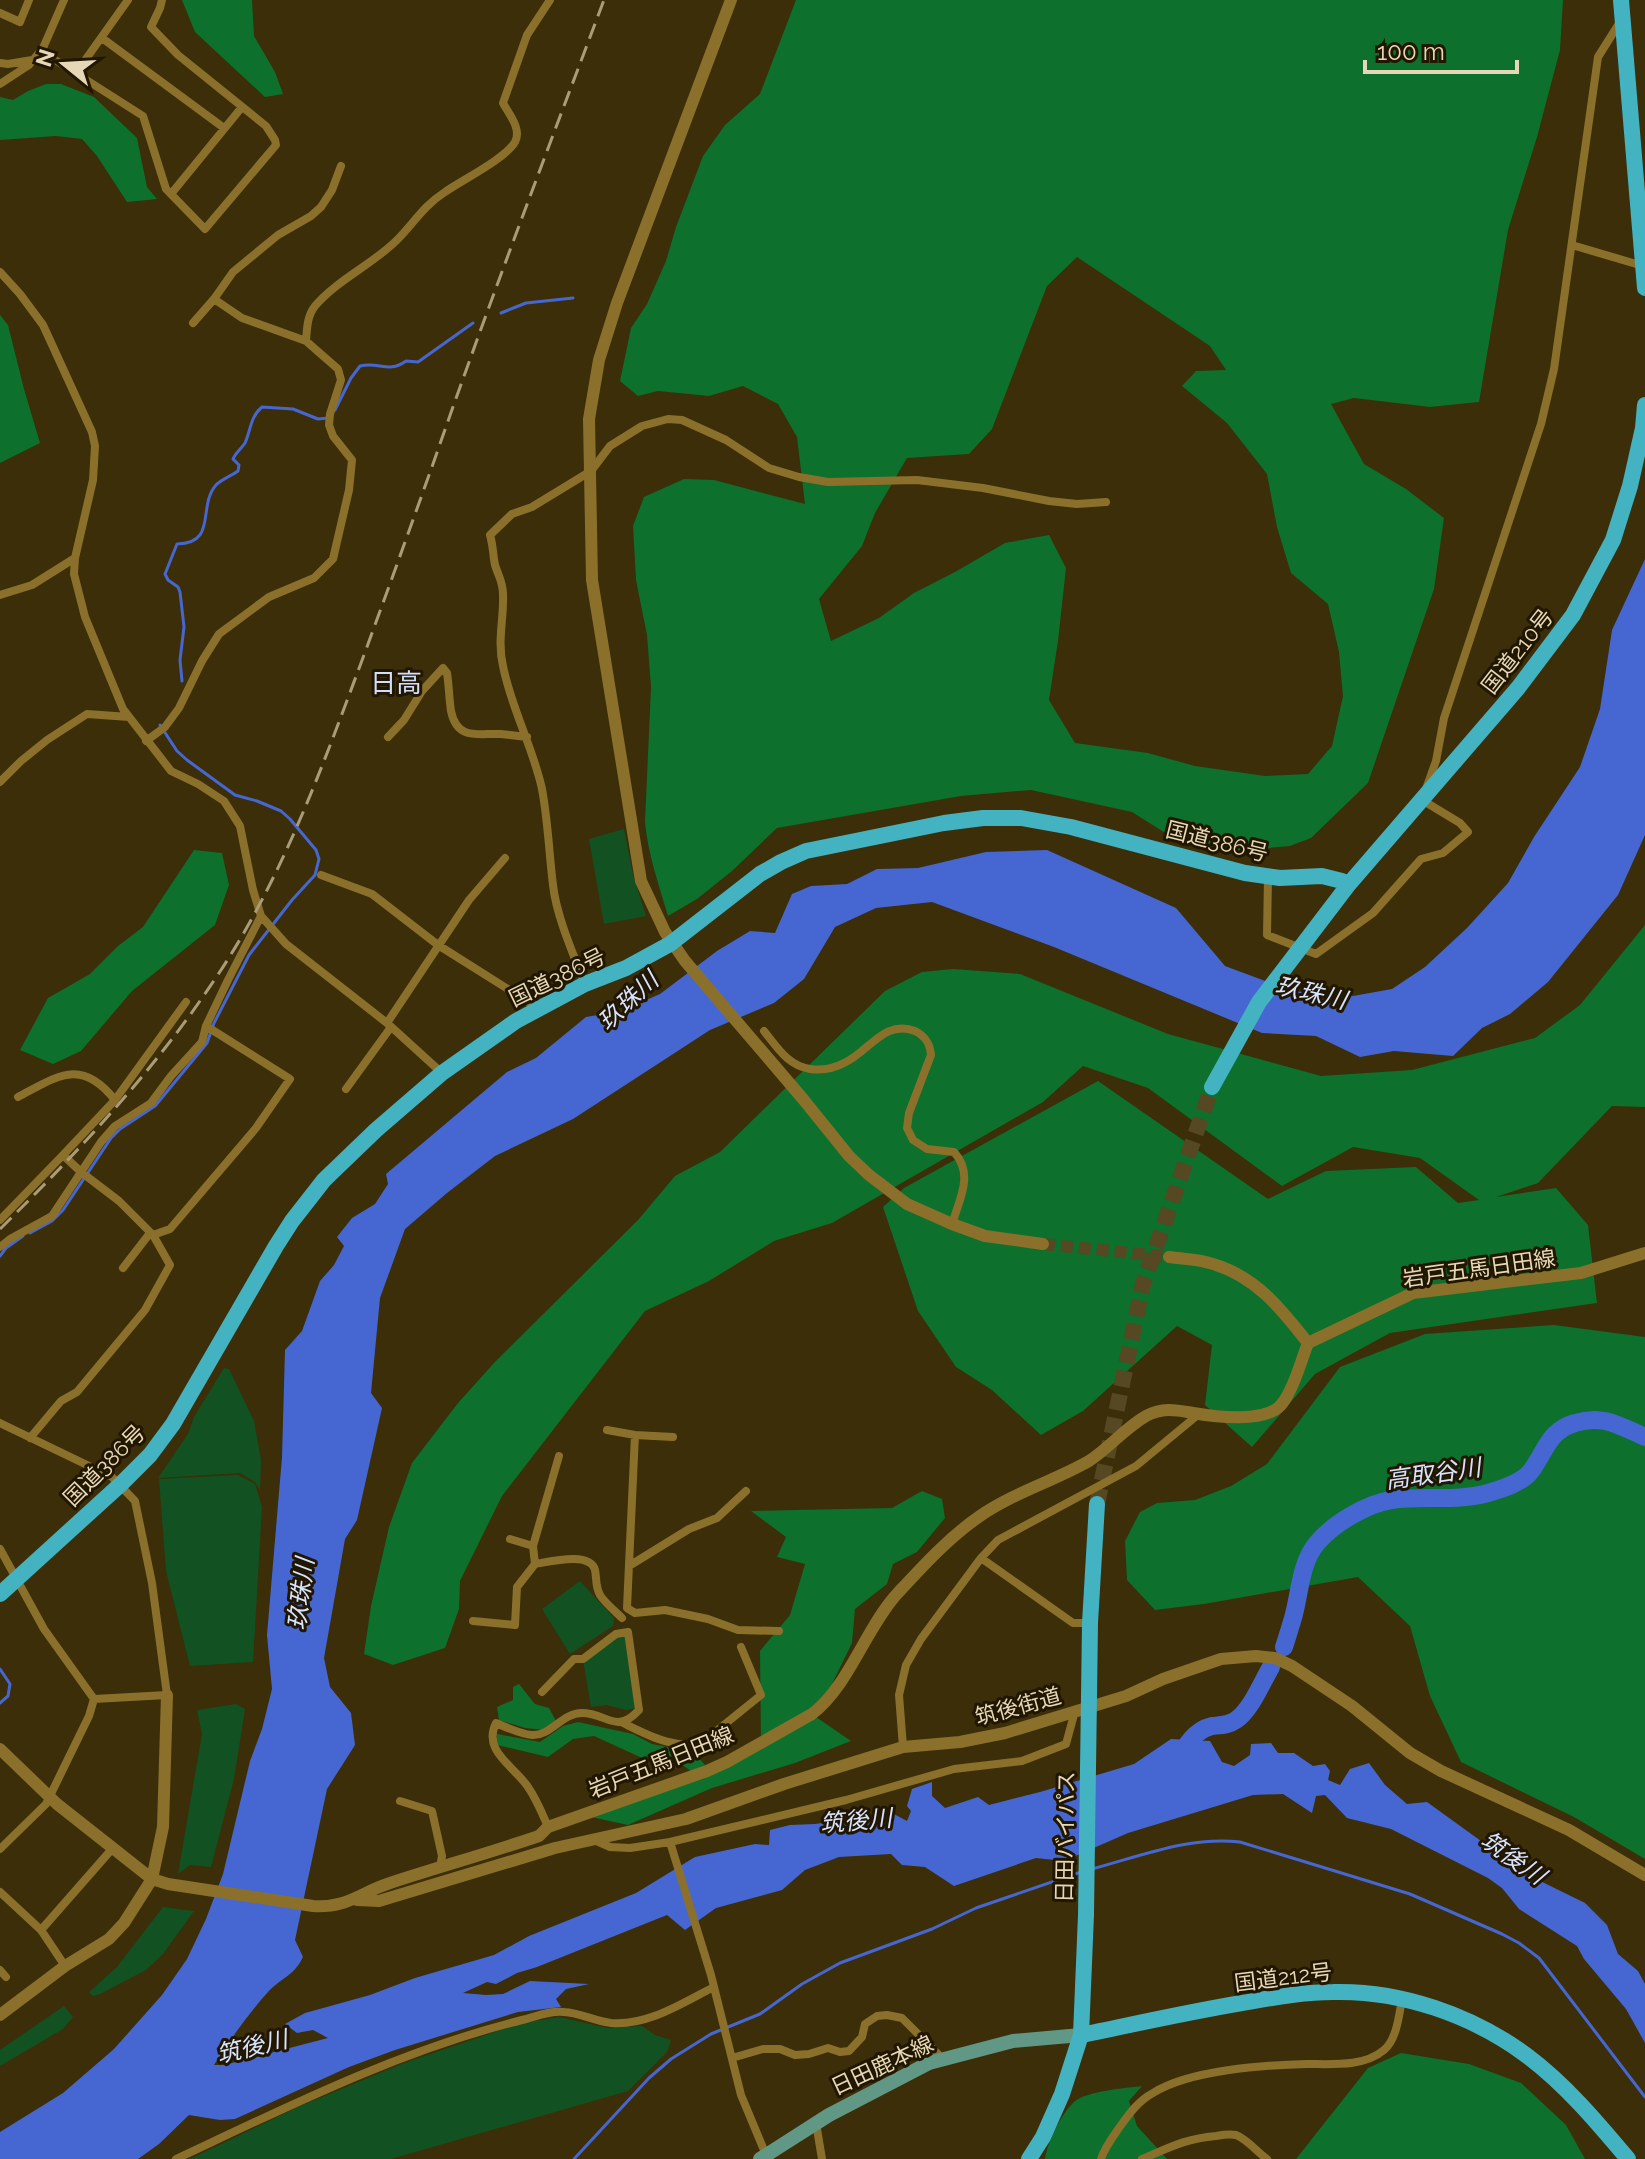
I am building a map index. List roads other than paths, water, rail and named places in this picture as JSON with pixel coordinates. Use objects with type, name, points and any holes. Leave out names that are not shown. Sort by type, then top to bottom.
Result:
[{"type":"highway","points":[[1621,0],[1645,288]]},
{"type":"highway","name":"国道210号","points":[[1349,884],[1518,688],[1580,603],[1613,540],[1630,486],[1645,405]]},
{"type":"highway","name":"国道386号","points":[[0,1594],[150,1455],[173,1424],[276,1246],[309,1198],[344,1158],[442,1073],[507,1026],[585,984],[626,968],[670,944],[748,882],[781,862],[819,848],[944,823],[1000,817],[1046,822],[1245,873],[1268,877],[1322,876],[1349,884]]},
{"type":"highway","points":[[1212,1087],[1259,1002],[1349,884]]},
{"type":"highway","name":"日田バイパス","points":[[1029,2159],[1043,2137],[1062,2094],[1081,2035],[1090,1623],[1097,1504]]},
{"type":"highway","name":"国道212号","points":[[1081,2035],[1299,1994],[1335,1992],[1402,1999],[1467,2021],[1526,2055],[1558,2081],[1628,2159]]},
{"type":"main road","name":"日田鹿本線","points":[[763,2157],[816,2123],[929,2063],[1013,2041],[1081,2035]]},
{"type":"street","points":[[0,13],[20,22],[29,0]]},
{"type":"street","points":[[0,84],[41,51],[64,0]]},
{"type":"street","points":[[76,73],[128,0]]},
{"type":"street","points":[[41,51],[143,116],[166,189],[205,229],[276,145],[266,126],[178,55],[151,27],[162,0]]},
{"type":"street","points":[[306,341],[313,308],[324,297],[397,240],[422,209],[486,167],[514,144],[516,126],[503,103],[527,35],[550,0]]},
{"type":"street","points":[[731,0],[617,303],[599,360],[589,419],[592,580],[637,865],[659,921],[685,961],[849,1156],[869,1175],[907,1204],[952,1224],[985,1236],[1043,1244]]},
{"type":"street","points":[[1268,877],[1267,935],[1316,954],[1373,913],[1421,859],[1443,853],[1468,832],[1460,823],[1422,800],[1436,761],[1444,718],[1541,424],[1554,369],[1598,57],[1622,18]]},
{"type":"street","points":[[102,38],[224,128]]},
{"type":"street","points":[[0,63],[33,60]]},
{"type":"street","points":[[171,194],[242,107]]},
{"type":"street","points":[[193,323],[233,272],[278,235],[321,207],[332,190],[341,166]]},
{"type":"street","points":[[1572,245],[1643,266]]},
{"type":"street","points":[[0,272],[43,325],[92,432],[95,446],[93,480],[74,574],[85,617],[123,709],[171,771],[224,801],[240,826],[253,890],[264,919],[275,932],[389,1025],[442,1073]]},
{"type":"street","points":[[146,741],[161,730],[179,708],[219,634],[269,597],[314,578],[333,559],[349,490],[352,460],[333,436],[329,425],[341,375],[306,341],[242,318],[214,299]]},
{"type":"street","points":[[585,984],[557,905],[542,789],[503,669],[499,642],[502,581],[495,565],[490,535],[512,514],[532,507],[591,471],[610,446],[642,426],[668,419],[682,420],[726,440],[769,468],[799,477],[828,482],[917,480],[983,488],[1049,501],[1077,504],[1106,502]]},
{"type":"street","points":[[0,595],[32,585],[75,558]]},
{"type":"street","points":[[388,737],[443,668],[447,673],[451,713],[458,726],[467,733],[480,736],[499,734],[527,737]]},
{"type":"street","points":[[0,782],[47,740],[87,714],[129,717]]},
{"type":"street","points":[[346,1089],[438,945],[469,900],[505,858]]},
{"type":"street","points":[[321,875],[372,894],[438,945],[538,1008]]},
{"type":"street","points":[[0,1247],[52,1216],[85,1175],[101,1142],[115,1126],[151,1103],[202,1042],[206,1026],[264,919]]},
{"type":"street","points":[[0,1220],[115,1100],[186,1002]]},
{"type":"street","points":[[123,1268],[152,1234],[170,1229],[256,1128],[290,1079],[206,1026]]},
{"type":"street","points":[[764,1031],[789,1061],[813,1070],[836,1067],[856,1057],[876,1037],[893,1030],[907,1028],[921,1034],[930,1045],[931,1055],[909,1113],[907,1128],[913,1140],[927,1149],[954,1152],[962,1161],[966,1173],[952,1224]]},
{"type":"street","points":[[18,1097],[62,1073],[88,1076],[104,1086],[115,1100]]},
{"type":"street","points":[[30,1438],[61,1401],[77,1392],[145,1310],[170,1265],[152,1234],[119,1201],[63,1155]]},
{"type":"street","name":"岩戸五馬日田線","points":[[0,1749],[49,1797],[152,1879],[313,1906],[354,1900],[387,1884],[539,1836],[548,1827],[727,1762],[812,1714],[836,1688],[876,1621],[894,1598],[949,1540],[982,1514],[1102,1452],[1146,1416],[1167,1408],[1199,1414],[1254,1417],[1266,1414],[1280,1407],[1308,1343],[1413,1293],[1581,1273],[1645,1253]]},
{"type":"street","points":[[1169,1257],[1213,1263],[1245,1278],[1276,1302],[1308,1343]]},
{"type":"street","points":[[903,1747],[899,1695],[906,1665],[921,1639],[981,1558],[998,1540],[1136,1466],[1199,1414]]},
{"type":"street","points":[[0,1423],[112,1477],[135,1501],[152,1583],[167,1695],[163,1827],[152,1879],[124,1923],[109,1939],[65,1966],[0,2015]]},
{"type":"street","points":[[607,1430],[673,1437]]},
{"type":"street","points":[[620,1633],[627,1608],[635,1435]]},
{"type":"street","points":[[535,1564],[533,1546],[559,1456]]},
{"type":"street","points":[[629,1566],[689,1529],[717,1518],[746,1491]]},
{"type":"street","points":[[510,1539],[533,1546]]},
{"type":"street","points":[[0,1549],[44,1629],[94,1699]]},
{"type":"street","points":[[473,1621],[515,1625],[517,1587],[535,1564],[580,1558],[591,1563],[600,1596],[622,1618]]},
{"type":"street","points":[[981,1558],[1073,1623],[1090,1623]]},
{"type":"street","points":[[627,1608],[635,1613],[665,1610],[708,1619],[738,1630],[779,1631]]},
{"type":"street","points":[[542,1692],[574,1659],[583,1659],[616,1634],[628,1632],[639,1710],[630,1720],[616,1723],[584,1713],[567,1716],[546,1731],[532,1735],[496,1723],[491,1733],[492,1744],[538,1801],[548,1827]]},
{"type":"street","points":[[621,1722],[656,1738],[677,1743],[694,1745],[704,1741],[761,1695],[741,1647]]},
{"type":"street","name":"筑後街道","points":[[354,1900],[379,1901],[498,1864],[592,1839],[686,1819],[903,1747],[960,1742],[1005,1733],[1126,1696],[1163,1679],[1221,1659],[1256,1656],[1275,1658],[1292,1666],[1352,1706],[1410,1753],[1441,1771],[1569,1830],[1645,1875]]},
{"type":"street","points":[[94,1699],[167,1695]]},
{"type":"street","points":[[0,1849],[46,1804],[89,1716],[94,1699]]},
{"type":"street","points":[[592,1839],[610,1847],[630,1848],[670,1842],[846,1800],[954,1769],[1022,1761],[1066,1744],[1075,1711]]},
{"type":"street","points":[[400,1801],[432,1811],[442,1856],[440,1869]]},
{"type":"street","points":[[670,1842],[711,1975],[741,2095],[763,2157]]},
{"type":"street","points":[[41,1930],[112,1849]]},
{"type":"street","points":[[0,1892],[41,1930],[65,1966]]},
{"type":"street","points":[[176,2159],[383,2065],[437,2046],[560,2011],[613,2023],[635,2021],[658,2015],[714,1987]]},
{"type":"street","points":[[1101,2159],[1105,2148],[1139,2103],[1176,2081],[1223,2071],[1290,2064],[1344,2063],[1372,2057],[1386,2049],[1394,2035],[1402,1999]]},
{"type":"street","points":[[732,2058],[763,2049],[780,2049],[795,2055],[828,2048],[849,2051],[862,2037],[865,2024],[877,2016],[887,2015],[902,2018],[943,2059]]},
{"type":"street","points":[[816,2123],[822,2159]]},
{"type":"street","points":[[1142,2159],[1186,2140],[1235,2135],[1267,2159]]},
{"type":"water","points":[[1645,559],[1645,835],[1618,895],[1548,982],[1510,1014],[1482,1028],[1453,1056],[1394,1051],[1360,1057],[1316,1036],[1262,1033],[1054,947],[932,902],[876,908],[835,927],[804,979],[774,1003],[710,1030],[573,1119],[495,1156],[405,1229],[380,1298],[371,1393],[382,1408],[357,1520],[345,1539],[324,1658],[330,1687],[351,1713],[355,1745],[327,1789],[295,1940],[303,1957],[296,1969],[273,1987],[253,2009],[214,2065],[328,2038],[313,2030],[297,2033],[285,2024],[305,2013],[494,1955],[529,1936],[636,1893],[695,1857],[755,1844],[769,1845],[770,1830],[892,1813],[907,1821],[911,1811],[907,1806],[912,1789],[932,1782],[932,1796],[945,1808],[978,1797],[989,1805],[1134,1764],[1171,1739],[1210,1741],[1222,1762],[1234,1766],[1250,1755],[1251,1744],[1271,1743],[1278,1753],[1294,1753],[1313,1766],[1325,1764],[1330,1771],[1328,1780],[1340,1785],[1350,1769],[1369,1763],[1385,1785],[1407,1804],[1427,1802],[1528,1875],[1585,1903],[1607,1925],[1618,1954],[1638,1971],[1645,1984],[1645,2043],[1626,2009],[1584,1959],[1577,1946],[1519,1909],[1502,1888],[1488,1878],[1391,1829],[1347,1818],[1325,1795],[1316,1796],[1312,1813],[1283,1794],[1253,1795],[1128,1833],[1064,1861],[1036,1858],[954,1886],[925,1867],[902,1865],[891,1854],[839,1857],[805,1870],[782,1890],[716,1908],[685,1930],[667,1915],[496,1984],[487,1982],[463,1993],[503,1994],[530,1981],[589,1984],[566,1989],[556,1999],[561,2007],[518,2012],[395,2050],[349,2067],[235,2119],[189,2115],[138,2159],[0,2159],[0,2132],[63,2093],[114,2049],[162,1995],[187,1959],[206,1919],[223,1874],[250,1761],[272,1689],[267,1635],[282,1457],[285,1350],[302,1331],[320,1281],[334,1265],[344,1246],[337,1237],[352,1218],[375,1204],[388,1184],[386,1174],[507,1072],[536,1058],[586,1017],[621,1011],[660,994],[717,951],[750,931],[775,933],[792,894],[811,886],[847,884],[877,869],[918,868],[986,852],[1047,850],[1176,908],[1225,966],[1306,993],[1353,996],[1392,989],[1425,967],[1467,928],[1508,883],[1580,767],[1600,709],[1612,630]]},
{"type":"waterway","points":[[501,313],[526,303],[573,298]]},
{"type":"waterway","points":[[335,410],[360,366],[394,367],[406,361],[418,362],[473,323]]},
{"type":"waterway","points":[[182,681],[180,660],[184,627],[180,592],[165,574],[177,544],[190,542],[202,531],[211,494],[218,483],[238,471],[239,465],[233,459],[245,443],[253,419],[262,407],[293,409],[318,419],[328,418]]},
{"type":"waterway","points":[[30,1233],[52,1221],[63,1210],[111,1138],[155,1106],[207,1043],[249,955],[315,875],[319,859],[316,850],[290,819],[281,811],[235,795],[177,751],[160,725]]},
{"type":"waterway","points":[[0,1256],[23,1236]]},
{"type":"waterway","name":"高取谷川","points":[[1284,1647],[1311,1551],[1324,1536],[1351,1516],[1391,1500],[1476,1496],[1511,1485],[1531,1471],[1553,1436],[1575,1423],[1603,1421],[1645,1437]]},
{"type":"waterway","name":"高取谷川","points":[[1179,1761],[1187,1744],[1200,1731],[1231,1723],[1241,1715],[1271,1667]]},
{"type":"waterway","points":[[0,1669],[10,1684],[8,1696],[0,1703]]},
{"type":"waterway","points":[[1092,1869],[1184,1844],[1240,1842],[1410,1894],[1502,1934],[1539,1958],[1645,2097]]},
{"type":"waterway","points":[[574,2159],[649,2078],[671,2059],[711,2034],[760,2014],[802,1984],[840,1963],[932,1929],[976,1908],[1081,1872]]},
{"type":"tunnel","points":[[1097,1504],[1143,1284],[1212,1087]]},
{"type":"tunnel","points":[[1043,1244],[1169,1257]]},
{"type":"railway","points":[[0,1229],[86,1141],[165,1048],[234,950],[271,883],[303,813],[345,706],[604,0]]},
{"type":"district","name":"日高","points":[[396,683]]},
{"type":"water label","name":"玖珠川","points":[[1311,993]]},
{"type":"water label","name":"玖珠川","points":[[628,1001]]},
{"type":"water label","name":"玖珠川","points":[[301,1594]]},
{"type":"water label","name":"筑後川","points":[[856,1821]]},
{"type":"water label","name":"筑後川","points":[[1513,1858]]},
{"type":"water label","name":"筑後川","points":[[252,2047]]}]
